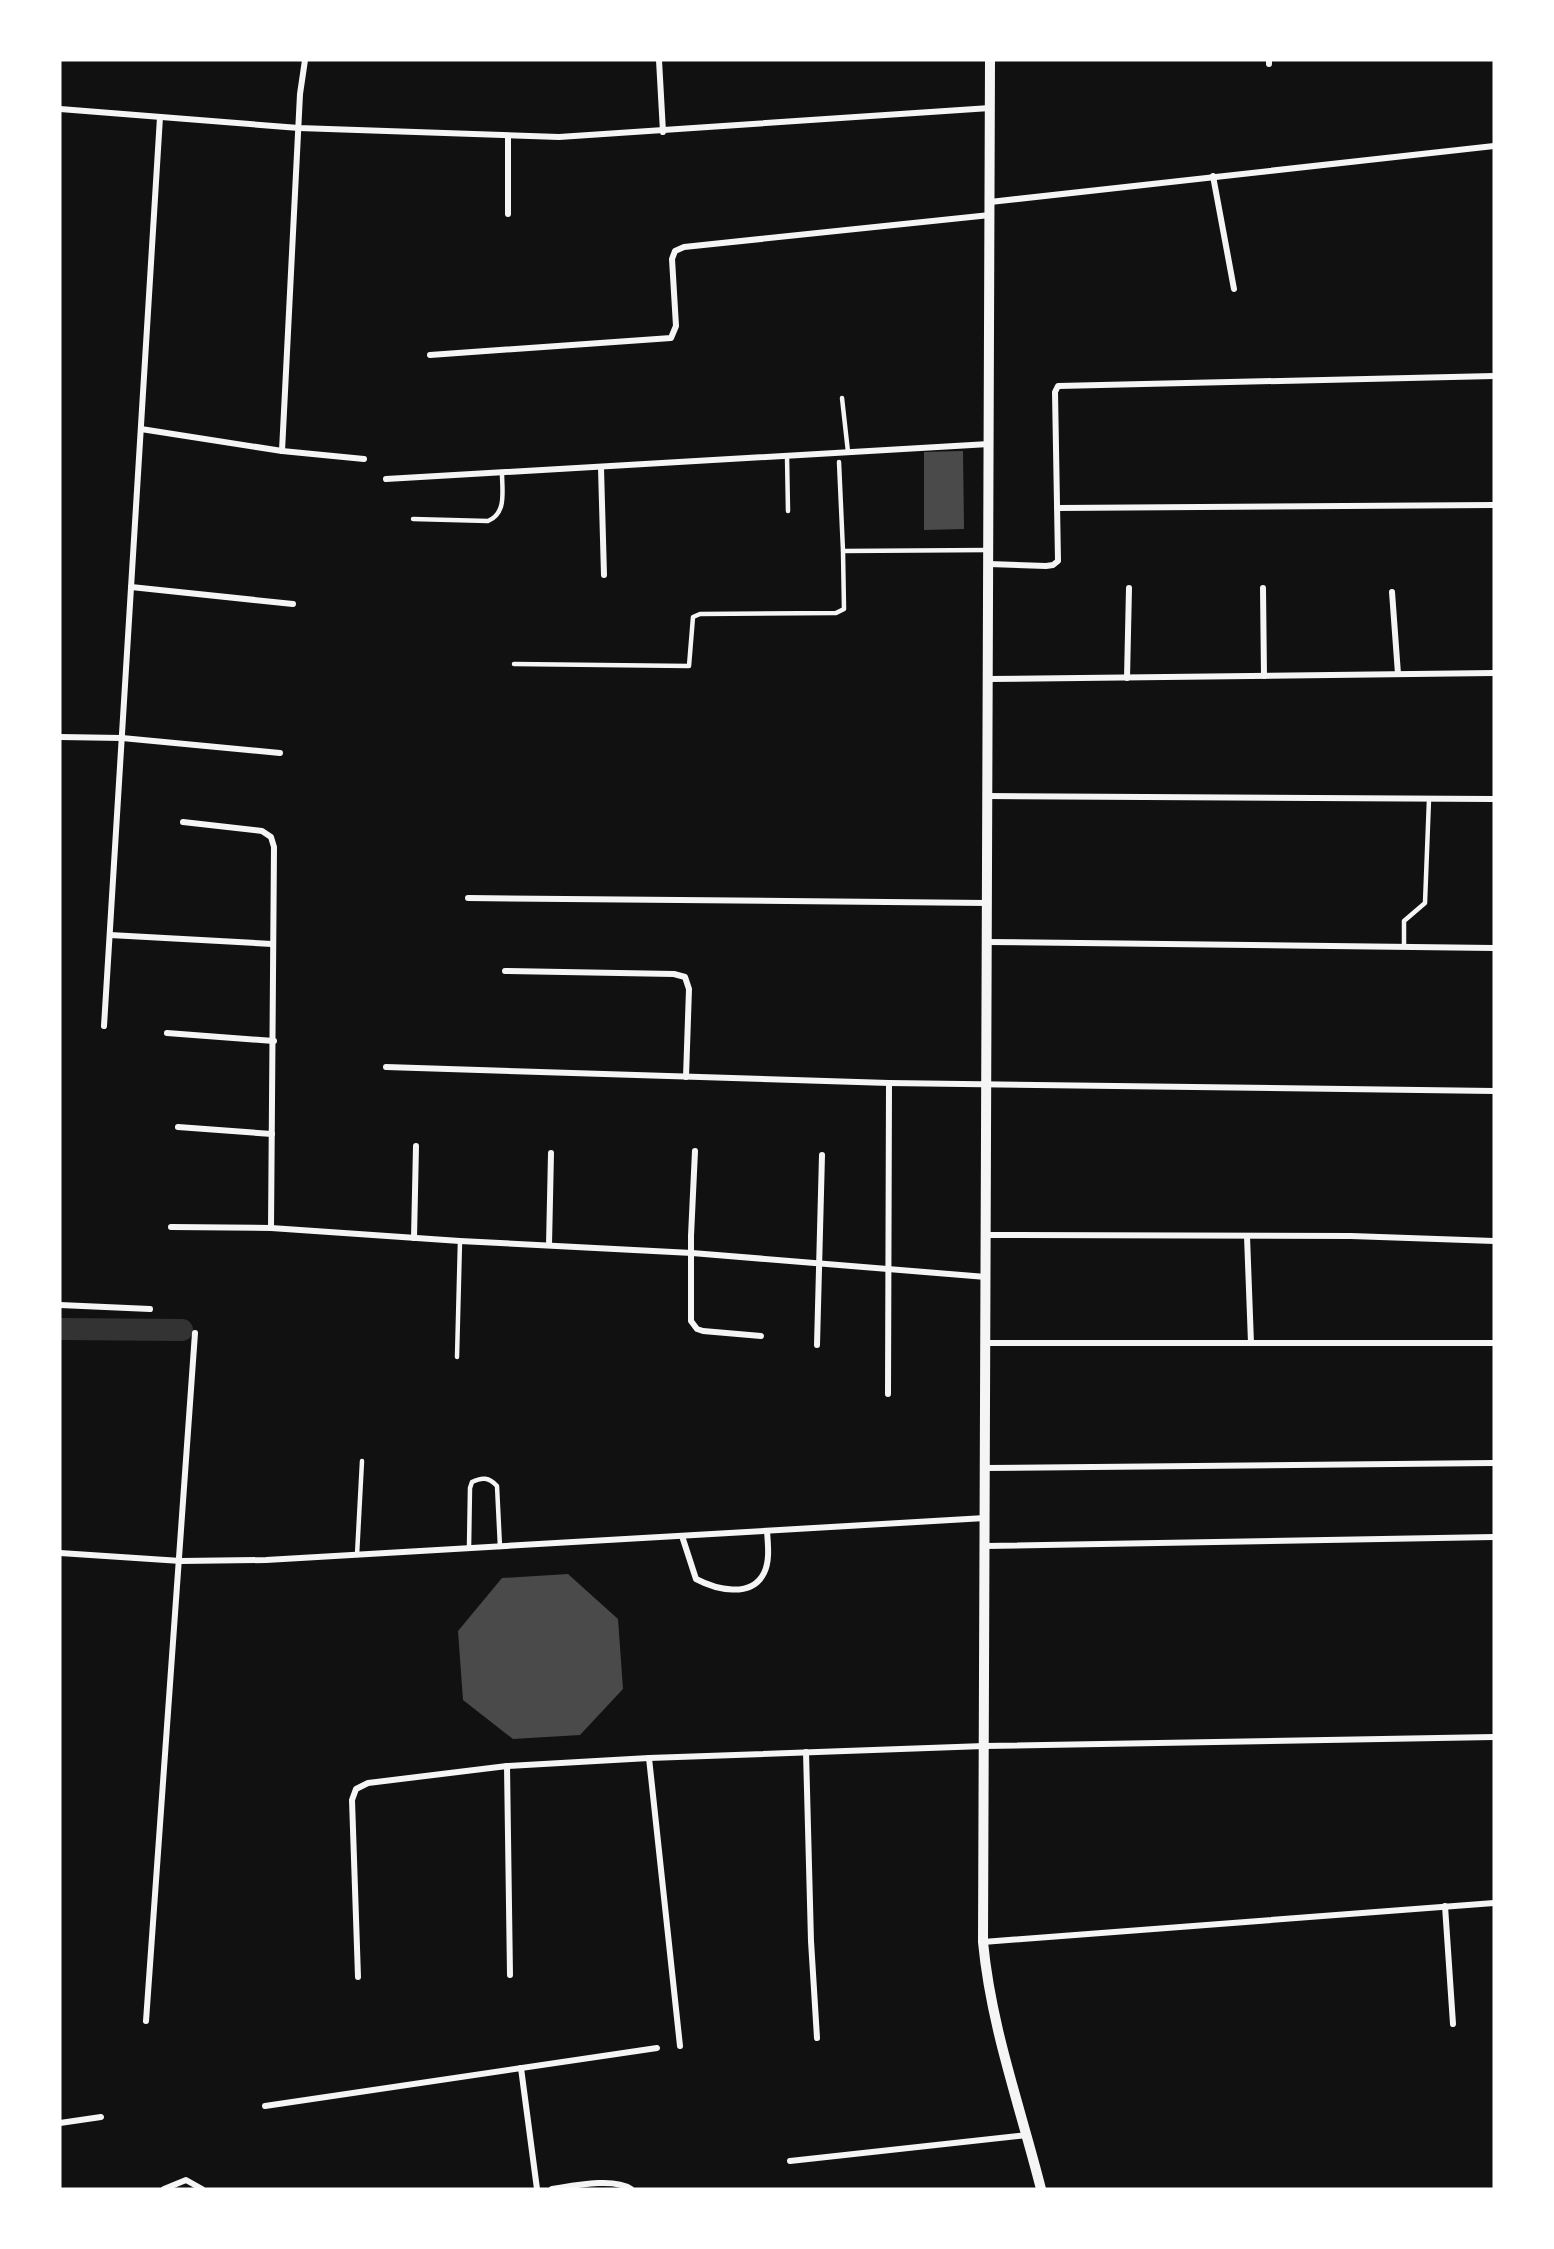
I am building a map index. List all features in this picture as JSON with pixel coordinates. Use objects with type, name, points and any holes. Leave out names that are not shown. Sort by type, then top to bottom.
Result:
[{"type":"street","points":[[282,451],[300,94],[305,60]]},
{"type":"street","points":[[659,60],[663,132]]},
{"type":"street","points":[[990,60],[983,1942],[987,1986],[996,2030],[1028,2135],[1041,2189]]},
{"type":"street","points":[[60,109],[299,128],[508,137],[663,132],[990,108]]},
{"type":"street","points":[[104,1026],[160,117]]},
{"type":"street","points":[[508,137],[508,214]]},
{"type":"street","points":[[990,202],[1494,146]]},
{"type":"street","points":[[1213,176],[1234,289]]},
{"type":"street","points":[[430,355],[671,338],[676,326],[672,259],[675,251],[684,247],[990,215]]},
{"type":"street","points":[[989,564],[1053,565],[1058,561],[1055,392],[1058,387],[1065,384],[1494,376]]},
{"type":"street","points":[[141,429],[282,451],[364,459]]},
{"type":"street","points":[[386,479],[989,444]]},
{"type":"street","points":[[601,468],[604,574]]},
{"type":"street","points":[[1057,508],[1494,505]]},
{"type":"street","points":[[131,587],[293,604]]},
{"type":"street","points":[[1127,678],[1129,588]]},
{"type":"street","points":[[1263,588],[1264,676]]},
{"type":"street","points":[[1392,592],[1398,674]]},
{"type":"street","points":[[988,679],[1494,673]]},
{"type":"street","points":[[60,737],[122,738],[280,753]]},
{"type":"street","points":[[988,796],[1494,799]]},
{"type":"street","points":[[183,822],[262,831],[271,837],[274,847],[271,1228]]},
{"type":"street","points":[[468,898],[987,903]]},
{"type":"street","points":[[110,935],[272,944]]},
{"type":"street","points":[[987,942],[1494,948]]},
{"type":"street","points":[[505,971],[674,974],[685,977],[689,989],[686,1077]]},
{"type":"street","points":[[167,1033],[274,1041]]},
{"type":"street","points":[[386,1067],[889,1083],[1494,1091]]},
{"type":"street","points":[[888,1394],[889,1083]]},
{"type":"street","points":[[178,1127],[272,1134]]},
{"type":"street","points":[[414,1238],[416,1146]]},
{"type":"street","points":[[696,1151],[691,1321],[697,1329],[761,1336]]},
{"type":"street","points":[[549,1245],[551,1153]]},
{"type":"street","points":[[817,1345],[822,1155]]},
{"type":"street","points":[[171,1227],[271,1228],[692,1253],[986,1277]]},
{"type":"street","points":[[986,1235],[1494,1240]]},
{"type":"street","points":[[1247,1236],[1251,1342]]},
{"type":"street","points":[[60,1305],[150,1309]]},
{"type":"street","points":[[146,2020],[181,1561],[195,1334]]},
{"type":"street","points":[[986,1343],[1494,1343]]},
{"type":"street","points":[[986,1468],[1494,1463]]},
{"type":"street","points":[[60,1553],[181,1561],[266,1560],[985,1518]]},
{"type":"street","points":[[682,1536],[696,1579],[726,1591],[750,1586],[763,1575],[768,1562],[767,1531]]},
{"type":"street","points":[[985,1546],[1494,1537]]},
{"type":"street","points":[[358,1977],[352,1800],[356,1790],[368,1782],[507,1766],[649,1758],[984,1746],[1494,1737]]},
{"type":"street","points":[[806,1752],[811,1941],[817,2038]]},
{"type":"street","points":[[649,1758],[680,2046]]},
{"type":"street","points":[[507,1766],[510,1975]]},
{"type":"street","points":[[983,1942],[1494,1903]]},
{"type":"street","points":[[1445,1906],[1454,2024]]},
{"type":"street","points":[[266,2106],[657,2048]]},
{"type":"street","points":[[521,2068],[537,2189]]},
{"type":"street","points":[[60,2122],[101,2117]]},
{"type":"street","points":[[790,2162],[1028,2135]]},
{"type":"street","points":[[164,2189],[186,2180],[202,2189]]},
{"type":"street","points":[[552,2189],[594,2184],[624,2184],[631,2189]]},
{"type":"lane","points":[[842,398],[848,452]]},
{"type":"lane","points":[[787,456],[788,511]]},
{"type":"lane","points":[[514,664],[689,666],[693,616],[700,614],[836,614],[844,609],[839,462]]},
{"type":"lane","points":[[413,519],[488,522],[495,518],[502,507],[502,473]]},
{"type":"lane","points":[[843,551],[989,550]]},
{"type":"lane","points":[[1404,947],[1404,921],[1425,903],[1429,799]]},
{"type":"lane","points":[[457,1357],[460,1241]]},
{"type":"lane","points":[[357,1555],[362,1461]]},
{"type":"lane","points":[[469,1548],[470,1488],[472,1482],[485,1478],[492,1480],[497,1486],[500,1546]]},
{"type":"building","points":[[963,451],[964,529],[924,530],[924,452]]},
{"type":"building","points":[[568,1574],[618,1619],[623,1689],[580,1735],[513,1739],[463,1700],[458,1631],[502,1578]]},
{"type":"waterway","points":[[60,1329],[182,1330]]}]
